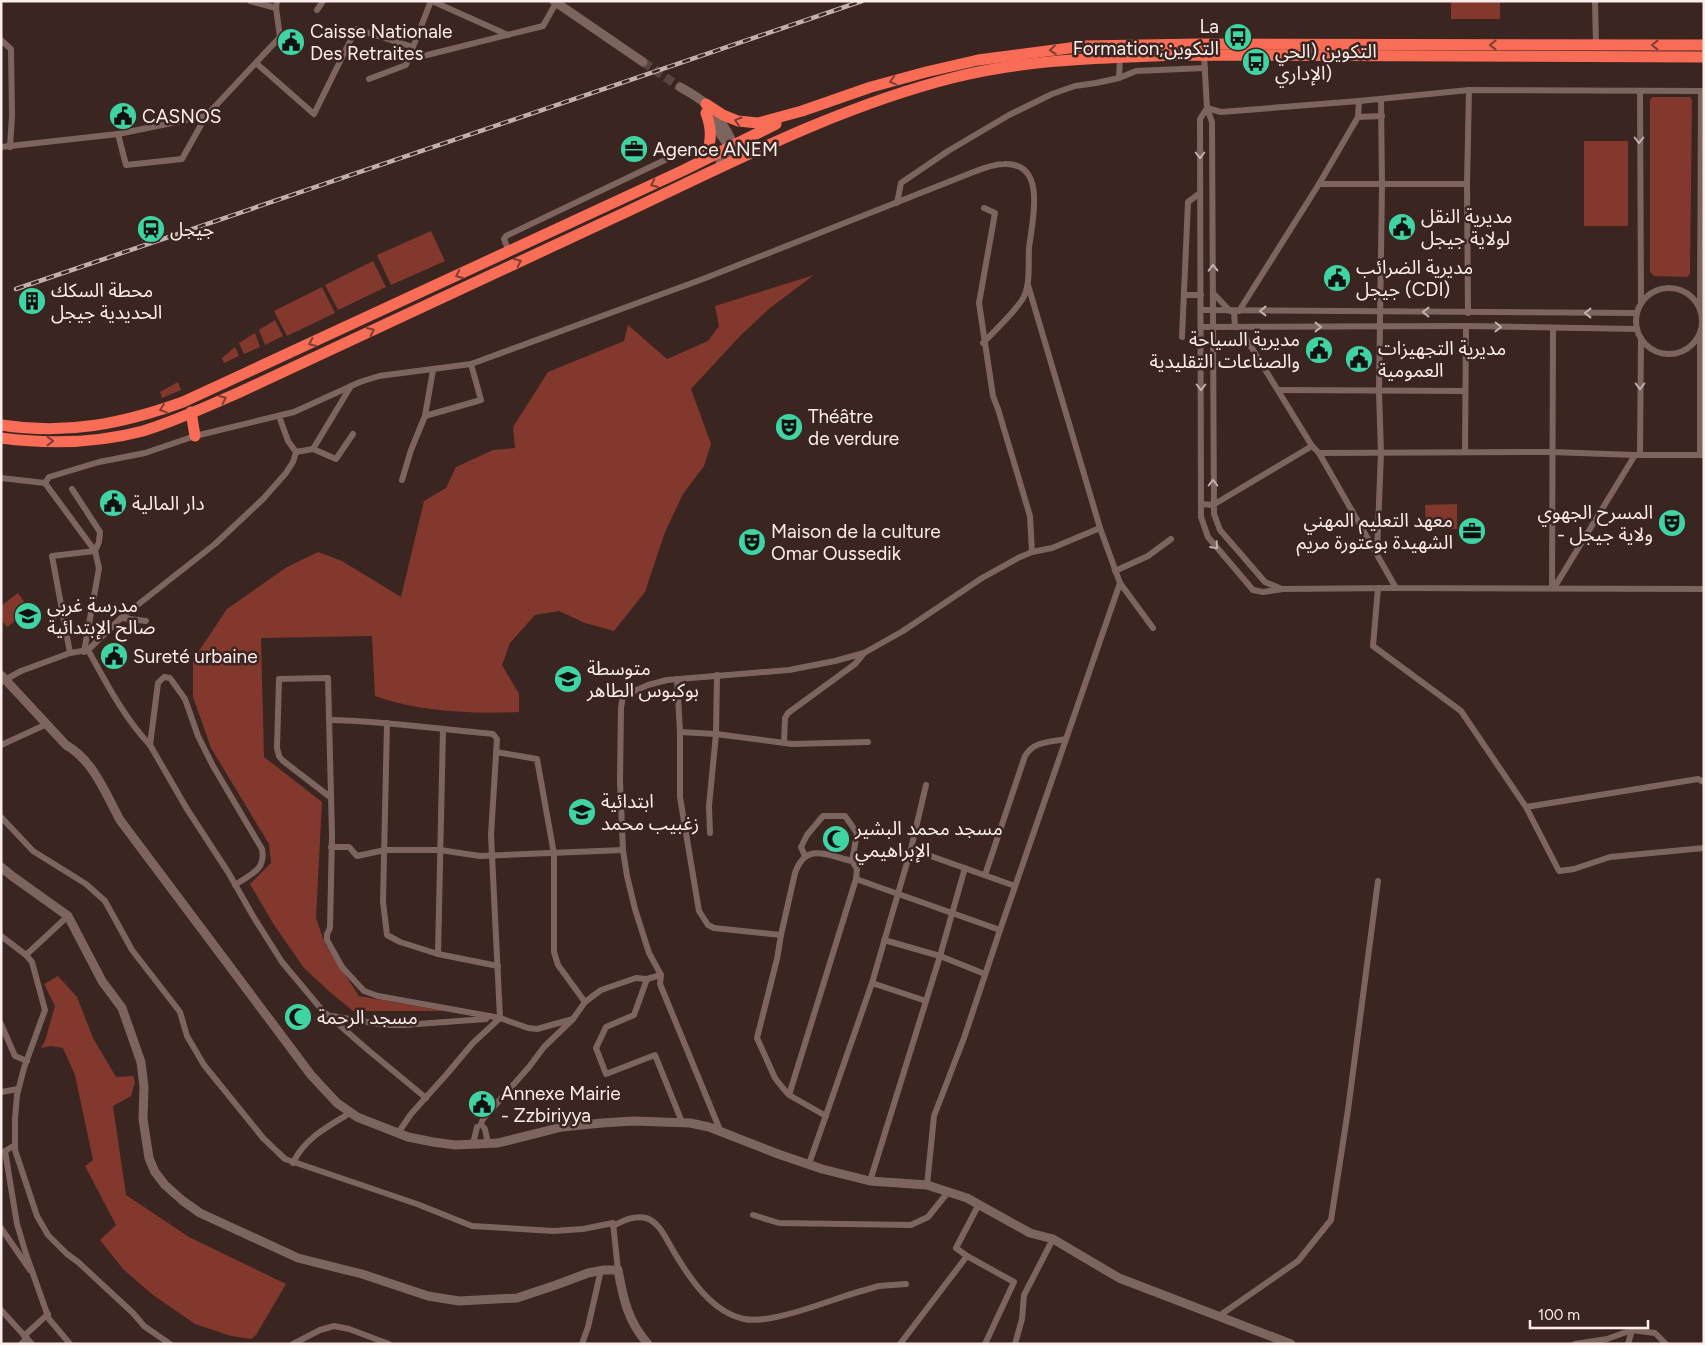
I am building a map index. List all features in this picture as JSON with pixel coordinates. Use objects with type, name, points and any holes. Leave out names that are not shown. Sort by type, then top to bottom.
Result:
[{"type":"highway","points":[[706,109],[751,124],[802,111],[871,87],[952,66],[988,59],[1085,46],[1199,44],[1704,45]]},
{"type":"highway","points":[[1,438],[46,441],[95,439],[143,430],[191,412],[248,388],[746,156],[830,119],[900,93],[958,77],[1027,65],[1093,57],[1204,55],[1704,57]]},
{"type":"highway","points":[[703,159],[711,136],[706,109]]},
{"type":"highway","points":[[1,425],[80,428],[129,420],[182,402],[509,252],[703,159],[732,148],[802,111]]},
{"type":"highway","points":[[191,412],[195,436]]},
{"type":"main road","points":[[555,2],[643,62]]},
{"type":"main road","points":[[706,109],[732,148],[746,156]]},
{"type":"main road","points":[[640,205],[684,178],[729,157],[732,148]]},
{"type":"main road","points":[[3,679],[66,745],[76,750],[104,790],[120,820],[301,1063],[332,1099],[350,1113],[398,1134],[433,1142],[473,1144],[488,1144],[522,1138],[562,1127],[633,1121],[682,1122],[709,1127],[778,1154],[870,1181],[928,1185],[968,1198],[1030,1233],[1053,1239],[1118,1278],[1291,1344]]},
{"type":"main road","points":[[1,867],[68,916],[102,981],[122,1008],[141,1062],[144,1087],[144,1130],[147,1152],[152,1166],[165,1185],[195,1210],[298,1258],[355,1272],[417,1293],[450,1300],[467,1301],[517,1298],[588,1273],[601,1270],[618,1270],[628,1315],[648,1344]]},
{"type":"street","points":[[118,134],[126,165],[182,159],[206,116],[280,37],[276,5],[250,1]]},
{"type":"street","points":[[317,10],[322,1]]},
{"type":"street","points":[[369,79],[406,65],[432,1],[508,35]]},
{"type":"street","points":[[1595,1],[1596,45]]},
{"type":"street","points":[[409,57],[543,26],[555,2]]},
{"type":"street","points":[[256,63],[314,114],[356,29],[413,47]]},
{"type":"street","points":[[1,40],[11,49],[12,116],[10,147]]},
{"type":"street","points":[[1184,55],[1185,69]]},
{"type":"street","points":[[1204,55],[1207,108],[1212,122],[1214,514],[1220,530],[1265,582],[1284,589]]},
{"type":"street","points":[[1119,78],[1120,57]]},
{"type":"street","points":[[897,203],[901,183],[948,151],[1009,115],[1064,88],[1119,78],[1136,72],[1205,68]]},
{"type":"street","points":[[1207,108],[1221,112],[1469,90],[1702,91],[1702,455],[1551,452],[1318,454]]},
{"type":"street","points":[[1468,313],[1467,184],[1469,90]]},
{"type":"street","points":[[1640,91],[1641,303]]},
{"type":"street","points":[[1377,555],[1381,453],[1379,392],[1382,185],[1381,99]]},
{"type":"street","points":[[1234,311],[1319,184],[1358,117],[1359,101]]},
{"type":"street","points":[[1207,108],[1200,119],[1201,518],[1208,537],[1253,590],[1263,592],[1284,589],[1378,588],[1704,589]]},
{"type":"street","points":[[1,148],[118,134],[206,116]]},
{"type":"street","points":[[1358,117],[1382,116]]},
{"type":"street","points":[[509,252],[504,239],[506,236],[667,159]]},
{"type":"street","points":[[45,483],[49,477],[99,462],[145,453],[195,436],[294,412],[351,386],[379,376],[471,364],[703,279],[971,173],[998,164],[1012,164],[1024,170],[1030,176],[1032,184],[1034,201],[1028,285],[1022,300],[984,343]]},
{"type":"street","points":[[1319,184],[1467,184]]},
{"type":"street","points":[[1182,337],[1188,202],[1200,193]]},
{"type":"street","points":[[984,208],[995,213],[979,303],[984,343],[993,396],[1030,516],[1032,552]]},
{"type":"street","points":[[1028,285],[1100,528],[1115,571],[1120,583],[1153,628]]},
{"type":"street","points":[[1701,312],[1695,301],[1688,294],[1678,289],[1668,288],[1657,290],[1648,295],[1641,303],[1636,323],[1645,343],[1654,350],[1664,353],[1676,353],[1690,345],[1701,329]]},
{"type":"street","points":[[1214,293],[1234,311],[1237,327],[1279,390],[1318,454],[1396,588]]},
{"type":"street","points":[[1184,295],[1201,295]]},
{"type":"street","points":[[1200,310],[1637,313]]},
{"type":"street","points":[[1200,326],[1466,326],[1638,329]]},
{"type":"street","points":[[1464,452],[1466,326]]},
{"type":"street","points":[[1553,328],[1551,452],[1553,588]]},
{"type":"street","points":[[1553,588],[1638,455],[1641,337]]},
{"type":"street","points":[[425,416],[481,400],[471,364]]},
{"type":"street","points":[[402,480],[411,450],[425,416],[433,370]]},
{"type":"street","points":[[313,449],[351,386]]},
{"type":"street","points":[[1279,390],[1465,391]]},
{"type":"street","points":[[279,416],[288,441],[296,452]]},
{"type":"street","points":[[296,452],[313,449],[336,458],[353,434]]},
{"type":"street","points":[[1201,504],[1213,505],[1312,446]]},
{"type":"street","points":[[3,679],[70,653],[86,651],[121,618],[214,544],[263,499],[286,473],[293,462],[296,452]]},
{"type":"street","points":[[1,478],[45,483],[95,551],[99,568],[86,651],[141,736],[150,745],[187,809],[236,884],[282,962],[313,1000],[368,1050],[426,1098]]},
{"type":"street","points":[[72,489],[100,532],[99,542],[95,551]]},
{"type":"street","points":[[720,1130],[660,984],[661,975],[649,953],[628,882],[623,850],[620,780],[621,708],[623,696],[654,683],[717,675],[789,670],[864,653],[903,631],[982,578],[1032,552],[1052,548],[1100,528]]},
{"type":"street","points":[[1115,571],[1148,556],[1171,539]]},
{"type":"street","points":[[70,653],[52,556],[95,551]]},
{"type":"street","points":[[928,1185],[934,1116],[964,1038],[1120,583]]},
{"type":"street","points":[[1378,588],[1374,646],[1461,711],[1526,807],[1559,870],[1574,869],[1610,857],[1704,848]]},
{"type":"street","points":[[121,618],[146,621]]},
{"type":"street","points":[[784,743],[785,718],[788,713],[855,664],[864,653]]},
{"type":"street","points":[[710,833],[709,806],[716,734],[717,675]]},
{"type":"street","points":[[150,745],[158,683],[164,677],[167,677],[170,678],[185,699],[198,736],[262,849],[264,860],[260,868],[236,884]]},
{"type":"street","points":[[330,797],[279,756],[279,679],[328,678],[331,846],[330,928],[327,940],[342,967],[364,991],[378,996],[500,1018],[528,1028],[537,1029],[573,1019]]},
{"type":"street","points":[[677,679],[680,732],[680,797],[699,911],[708,925],[714,928],[781,935]]},
{"type":"street","points":[[330,720],[371,721],[493,734],[498,744],[491,829],[500,1018],[473,1043],[411,1114],[398,1134]]},
{"type":"street","points":[[387,723],[383,902],[387,935],[400,942],[438,954],[498,966]]},
{"type":"street","points":[[1,745],[47,724]]},
{"type":"street","points":[[438,954],[443,729]]},
{"type":"street","points":[[680,732],[716,734],[784,743],[868,742]]},
{"type":"street","points":[[984,875],[1025,756],[1030,749],[1038,744],[1066,739]]},
{"type":"street","points":[[496,752],[537,759],[554,854],[554,952],[558,965],[584,1002]]},
{"type":"street","points":[[1526,807],[1698,780],[1704,782]]},
{"type":"street","points":[[810,1164],[872,984],[911,849],[926,786]]},
{"type":"street","points":[[789,1094],[856,879],[857,869],[852,861],[856,833],[845,816],[823,816],[807,834],[801,847],[805,856]]},
{"type":"street","points":[[1,817],[33,851],[86,884],[104,901],[132,950],[180,1012],[187,1036],[210,1074],[278,1154],[293,1163],[417,1204],[472,1226],[554,1231],[583,1229],[613,1223],[618,1270]]},
{"type":"street","points":[[331,846],[349,847],[357,856],[385,850],[440,850],[492,856],[623,850]]},
{"type":"street","points":[[801,847],[852,861]]},
{"type":"street","points":[[911,849],[1015,886]]},
{"type":"street","points":[[814,852],[805,856],[798,864],[795,873],[777,959],[757,1038],[775,1078],[789,1094],[826,1116]]},
{"type":"street","points":[[870,1181],[953,914],[965,868]]},
{"type":"street","points":[[856,879],[1000,930]]},
{"type":"street","points":[[1219,1316],[1298,1261],[1331,1220],[1348,1110],[1378,881]]},
{"type":"street","points":[[26,955],[68,916]]},
{"type":"street","points":[[1,936],[26,955],[34,967],[45,1010],[18,1088],[16,1106],[16,1154],[37,1216],[48,1235],[133,1313],[144,1326],[170,1344]]},
{"type":"street","points":[[884,940],[940,956],[986,974]]},
{"type":"street","points":[[488,1144],[482,1124],[483,1119],[544,1047],[573,1019],[584,1002],[601,990],[636,978],[647,979],[661,975]]},
{"type":"street","points":[[647,979],[634,1015],[606,1027],[596,1048],[606,1074],[655,1055],[682,1122]]},
{"type":"street","points":[[872,984],[926,1001]]},
{"type":"street","points":[[331,1016],[404,1025],[464,1019],[500,1018]]},
{"type":"street","points":[[1,1024],[15,1056],[27,1061]]},
{"type":"street","points":[[1,1092],[18,1088]]},
{"type":"street","points":[[293,1163],[299,1150],[315,1136],[350,1113]]},
{"type":"street","points":[[473,1144],[477,1127]]},
{"type":"street","points":[[15,1145],[3,1150],[18,1230],[36,1277],[48,1316],[70,1344]]},
{"type":"street","points":[[753,1215],[779,1223],[911,1225],[928,1216],[949,1191]]},
{"type":"street","points":[[978,1204],[956,1248],[1014,1282],[985,1344]]},
{"type":"street","points":[[613,1226],[636,1217],[645,1218],[653,1222],[687,1272],[709,1299],[723,1311],[744,1319],[764,1320],[879,1286],[906,1284]]},
{"type":"street","points":[[1,1228],[36,1277]]},
{"type":"street","points":[[1016,1344],[1022,1319],[1024,1295],[1053,1239]]},
{"type":"street","points":[[900,1344],[967,1256]]},
{"type":"street","points":[[582,1344],[588,1327],[601,1270]]},
{"type":"street","points":[[1,1310],[32,1344]]},
{"type":"street","points":[[21,1344],[25,1337],[48,1316]]},
{"type":"street","points":[[293,1344],[320,1330],[334,1326],[349,1329],[389,1344]]},
{"type":"street","points":[[1628,1344],[1632,1330]]},
{"type":"street","points":[[1575,1344],[1606,1339],[1632,1330],[1655,1333],[1666,1344]]},
{"type":"shaded area","points":[[1451,1],[1500,1],[1500,19],[1451,19]]},
{"type":"shaded area","points":[[1652,97],[1690,97],[1692,100],[1690,274],[1687,277],[1654,276],[1650,272],[1650,100]]},
{"type":"shaded area","points":[[1584,141],[1628,141],[1628,226],[1584,226]]},
{"type":"shaded area","points":[[431,231],[445,261],[391,285],[377,255]]},
{"type":"shaded area","points":[[373,261],[386,287],[338,310],[325,285]]},
{"type":"shaded area","points":[[814,275],[770,308],[740,336],[691,389],[711,444],[704,466],[683,494],[665,532],[645,592],[614,631],[585,623],[559,611],[535,615],[510,643],[502,665],[519,694],[519,712],[483,713],[428,709],[375,696],[372,636],[261,638],[264,757],[322,802],[316,918],[325,944],[359,996],[444,1011],[353,1011],[304,968],[274,925],[250,884],[271,863],[269,844],[211,748],[193,697],[193,660],[227,609],[287,567],[318,552],[342,561],[401,597],[424,501],[446,488],[456,467],[493,450],[515,448],[513,427],[548,372],[624,341],[628,325],[667,359],[708,341],[719,326],[715,306]]},
{"type":"shaded area","points":[[322,287],[335,313],[287,336],[274,311]]},
{"type":"shaded area","points":[[275,320],[283,336],[265,345],[259,330]]},
{"type":"shaded area","points":[[255,333],[260,347],[244,354],[239,343]]},
{"type":"shaded area","points":[[235,347],[239,356],[224,363],[222,358]]},
{"type":"shaded area","points":[[178,382],[181,390],[162,398],[160,392]]},
{"type":"shaded area","points":[[1457,504],[1457,529],[1426,529],[1425,505]]},
{"type":"shaded area","points":[[18,593],[30,610],[7,627],[1,619],[1,606]]},
{"type":"shaded area","points":[[58,976],[77,997],[93,1038],[116,1077],[133,1076],[135,1082],[131,1096],[113,1106],[126,1195],[189,1237],[286,1284],[256,1335],[251,1339],[231,1336],[195,1324],[153,1295],[123,1269],[100,1240],[116,1225],[85,1166],[93,1160],[75,1075],[63,1048],[51,1046],[41,1048],[45,1041],[55,1006],[44,984]]},
{"type":"tunnel","points":[[643,62],[680,87]]},
{"type":"railway","points":[[16,289],[862,1]]},
{"type":"place","name":"La Formation;التكوين","points":[[1238,37]]},
{"type":"place","name":"Caisse Nationale Des Retraites","points":[[291,42]]},
{"type":"place","name":"التكوين (الحي الإداري)","points":[[1256,62]]},
{"type":"place","name":"CASNOS","points":[[123,116]]},
{"type":"place","name":"Agence ANEM","points":[[634,149]]},
{"type":"place","name":"مديرية النقل لولاية جيجل","points":[[1402,227]]},
{"type":"place","name":"جيجل","points":[[151,229]]},
{"type":"place","name":"مديرية الضرائب جيجل (CDI)","points":[[1337,278]]},
{"type":"place","name":"محطة السكك الحديدية جيجل","points":[[32,301]]},
{"type":"place","name":"مديرية السياحة والصناعات التقليدية","points":[[1319,350]]},
{"type":"place","name":"مديرية التجهيزات العمومية","points":[[1359,359]]},
{"type":"place","name":"Théâtre de verdure","points":[[789,427]]},
{"type":"place","name":"دار المالية","points":[[113,503]]},
{"type":"place","name":"المسرح الجهوي - ولاية جيجل","points":[[1672,523]]},
{"type":"place","name":"معهد التعليم المهني الشهيدة بوعتورة مريم","points":[[1472,531]]},
{"type":"place","name":"Maison de la culture Omar Oussedik","points":[[752,542]]},
{"type":"place","name":"مدرسة غربي صالح الإبتدائية","points":[[28,616]]},
{"type":"place","name":"Sureté urbaine","points":[[114,656]]},
{"type":"place","name":"متوسطة بوكبوس الطاهر","points":[[568,679]]},
{"type":"place","name":"ابتدائية زغبيب محمد","points":[[582,812]]},
{"type":"place","name":"مسجد محمد البشير الإبراهيمي","points":[[836,839]]},
{"type":"place","name":"مسجد الرحمة","points":[[298,1017]]},
{"type":"place","name":"Annexe Mairie - Zzbiriyya","points":[[482,1104]]}]
